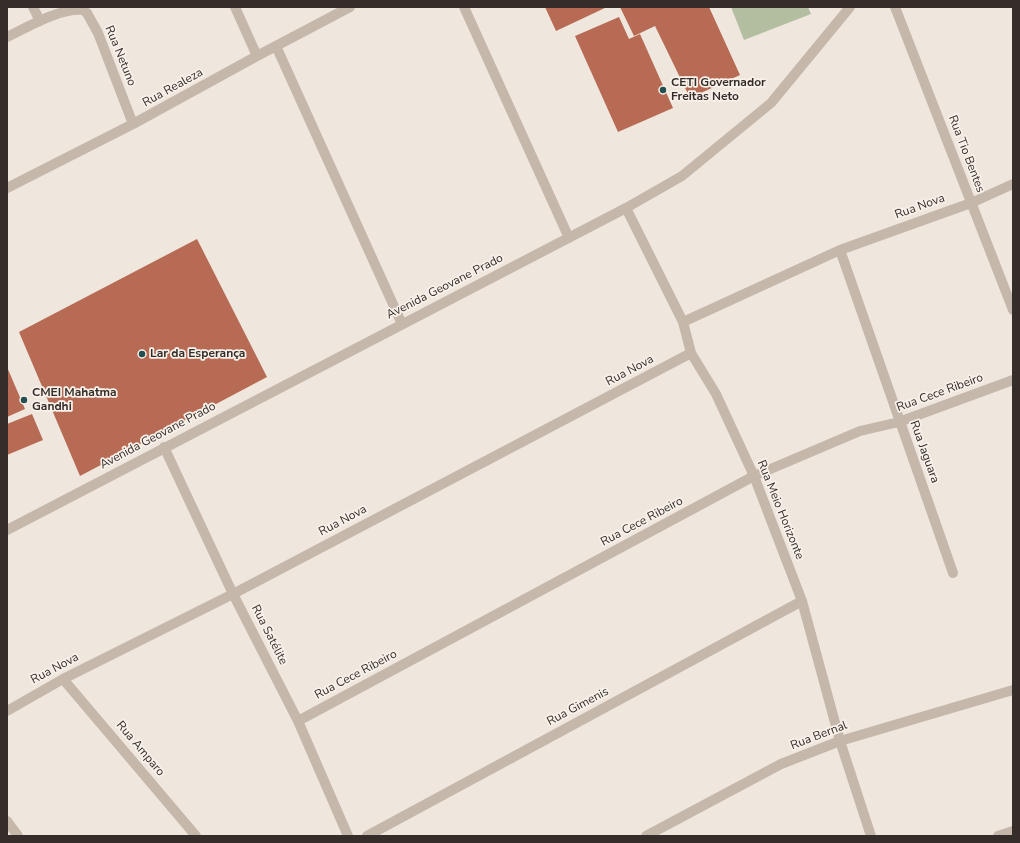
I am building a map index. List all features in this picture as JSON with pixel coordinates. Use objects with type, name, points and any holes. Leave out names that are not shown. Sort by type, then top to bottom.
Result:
[{"type":"street","points":[[32,7],[40,21]]},
{"type":"street","points":[[235,7],[257,56]]},
{"type":"street","name":"Rua Realeza","points":[[7,188],[133,124],[350,7]]},
{"type":"street","points":[[464,7],[569,238]]},
{"type":"street","name":"Avenida Geovane Prado","points":[[7,530],[569,238],[682,176],[771,103],[850,7]]},
{"type":"street","name":"Rua Tio Bentes","points":[[895,7],[1013,310]]},
{"type":"street","name":"Rua Netuno","points":[[7,37],[40,21],[73,10],[84,10],[98,33],[133,124]]},
{"type":"street","points":[[276,46],[402,324]]},
{"type":"street","name":"Rua Nova","points":[[683,322],[840,250],[971,203],[1013,184]]},
{"type":"street","name":"Rua Meio Horizonte","points":[[626,208],[683,322],[691,353],[716,394],[754,476],[802,602],[840,740],[871,836]]},
{"type":"street","name":"Rua Jaguara","points":[[840,250],[953,573]]},
{"type":"street","name":"Rua Nova","points":[[7,711],[63,679],[233,594],[691,353]]},
{"type":"street","name":"Rua Cece Ribeiro","points":[[298,721],[754,476],[860,431],[899,422],[1013,380]]},
{"type":"street","name":"Rua Satélite","points":[[164,448],[233,594],[298,721],[348,836]]},
{"type":"street","name":"Rua Gimenis","points":[[367,836],[802,602]]},
{"type":"street","name":"Rua Amparo","points":[[63,679],[196,836]]},
{"type":"street","name":"Rua Bernal","points":[[646,836],[781,764],[840,740],[1013,690]]},
{"type":"street","points":[[7,821],[18,836]]},
{"type":"street","points":[[998,836],[1013,831]]},
{"type":"green space","points":[[731,7],[808,7],[811,14],[744,40]]},
{"type":"building","points":[[545,7],[607,7],[556,31]]},
{"type":"building","points":[[620,7],[709,7],[740,75],[690,98],[655,26],[634,36]]},
{"type":"building","points":[[619,17],[629,39],[640,34],[673,108],[618,132],[575,36]]},
{"type":"building","name":"Lar da Esperança","points":[[197,239],[267,377],[80,476],[19,332]]},
{"type":"building","points":[[7,367],[25,409],[7,417]]},
{"type":"building","points":[[32,414],[43,440],[7,455],[7,424]]},
{"type":"place","name":"CETI Governador Freitas Neto","points":[[663,90]]},
{"type":"place","name":"Lar da Esperança","points":[[142,354]]},
{"type":"place","name":"CMEI Mahatma Gandhi","points":[[24,400]]}]
